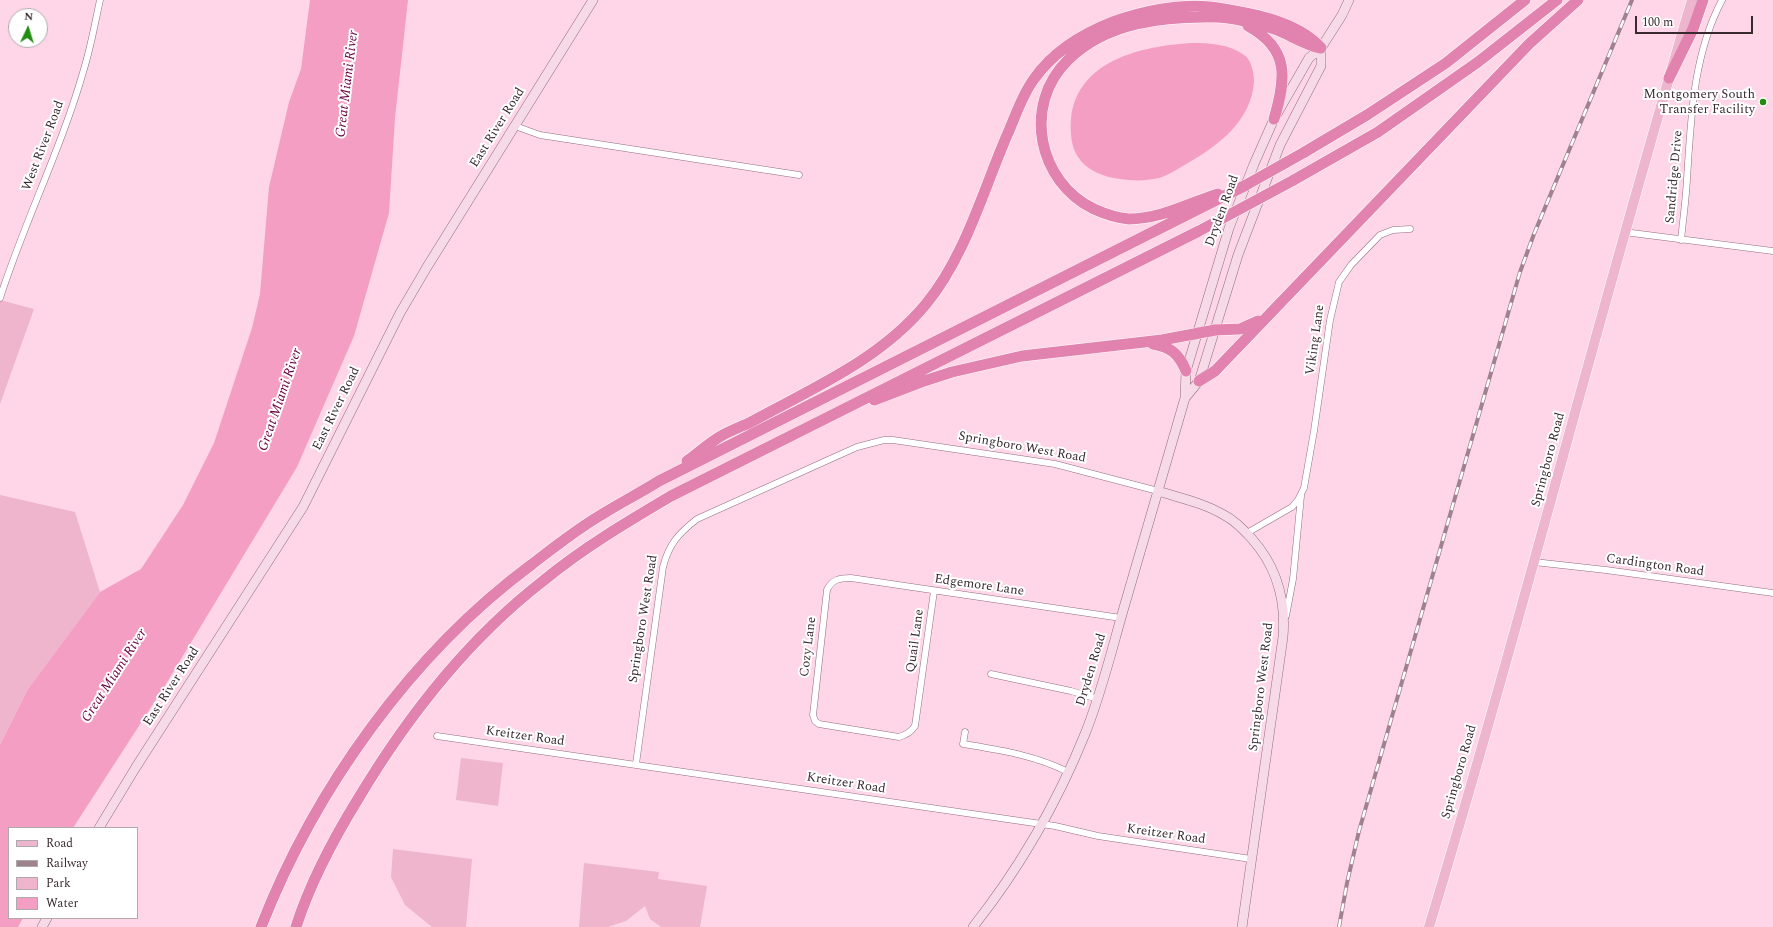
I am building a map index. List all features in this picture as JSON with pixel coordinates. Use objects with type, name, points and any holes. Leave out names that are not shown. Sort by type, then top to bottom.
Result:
[{"type":"highway","points":[[261,927],[287,866],[330,789],[382,714],[407,683],[454,632],[530,565],[600,516],[660,481],[1212,200],[1246,185],[1303,153],[1367,115],[1446,63],[1525,0]]},
{"type":"highway","points":[[296,927],[337,835],[375,771],[405,725],[454,665],[493,626],[541,582],[588,547],[624,523],[711,475],[1200,231],[1292,181],[1378,132],[1478,62],[1557,0]]},
{"type":"highway","points":[[1199,381],[1215,370],[1529,44],[1578,0]]},
{"type":"highway","points":[[1669,78],[1692,29],[1703,0]]},
{"type":"highway","points":[[660,481],[721,436],[848,369],[883,346],[926,304],[941,283],[965,239],[1024,94],[1041,70],[1056,54],[1072,42],[1097,28],[1139,14],[1185,7],[1206,7],[1257,15],[1280,23],[1311,37],[1321,48]]},
{"type":"highway","points":[[1212,200],[1154,216],[1127,219],[1102,213],[1072,196],[1059,181],[1052,169],[1043,146],[1040,121],[1046,95],[1056,74],[1068,60],[1085,46],[1104,35],[1135,24],[1159,19],[1217,17],[1237,20],[1275,29],[1307,45],[1321,48]]},
{"type":"highway","points":[[1237,20],[1264,36],[1274,46],[1281,62],[1283,74],[1282,87],[1274,119]]},
{"type":"highway","points":[[819,421],[921,382],[952,372],[1022,356],[1197,334],[1215,330],[1240,329],[1252,325],[1292,290]]},
{"type":"highway","points":[[1137,342],[1152,343],[1170,349],[1177,355],[1186,371]]},
{"type":"main road","name":"Springboro Road","points":[[1429,927],[1534,562],[1624,232],[1692,0]]},
{"type":"street","name":"West River Road","points":[[0,298],[38,193],[54,156],[75,98],[86,61],[100,0]]},
{"type":"street","name":"East River Road","points":[[101,827],[136,768],[298,513],[400,313],[593,0]]},
{"type":"street","name":"Dryden Road","points":[[973,927],[992,902],[1042,824],[1085,734],[1098,699],[1185,398],[1186,371],[1229,228],[1274,119],[1309,58],[1321,48],[1349,0]]},
{"type":"street","name":"Sandridge Drive","points":[[1681,240],[1691,117],[1695,88],[1705,42],[1722,0]]},
{"type":"street","name":"Dryden Road","points":[[1185,398],[1199,381],[1238,255],[1280,145],[1321,66],[1321,48]]},
{"type":"street","points":[[515,126],[540,135],[799,175]]},
{"type":"street","name":"Viking Lane","points":[[1284,621],[1293,579],[1302,494],[1314,431],[1330,320],[1339,282],[1351,265],[1380,235],[1393,230],[1410,229]]},
{"type":"street","points":[[1624,232],[1773,251]]},
{"type":"street","name":"Springboro West Road","points":[[636,764],[663,567],[675,538],[697,519],[759,489],[857,447],[884,440],[893,440],[1055,464],[1158,491],[1194,502],[1224,514],[1247,533],[1259,547],[1272,568],[1282,596],[1284,621],[1242,927]]},
{"type":"street","points":[[1247,533],[1292,507],[1302,494]]},
{"type":"street","name":"Cardington Road","points":[[1534,562],[1606,570],[1773,593]]},
{"type":"street","name":"Edgemore Lane","points":[[834,581],[843,578],[851,578],[1121,618]]},
{"type":"street","name":"Cozy Lane","points":[[813,718],[814,696],[827,590],[834,581]]},
{"type":"street","name":"Quail Lane","points":[[813,718],[819,724],[899,737],[908,734],[915,726],[934,591]]},
{"type":"street","points":[[991,674],[1071,691],[1098,699]]},
{"type":"street","points":[[965,732],[963,744],[1040,759],[1068,772]]},
{"type":"street","name":"Kreitzer Road","points":[[437,736],[1042,824],[1098,836],[1251,859]]},
{"type":"green space","points":[[0,300],[34,309],[0,404]]},
{"type":"green space","points":[[0,495],[75,512],[100,592],[28,689],[0,745]]},
{"type":"green space","points":[[461,758],[503,763],[498,806],[456,800]]},
{"type":"green space","points":[[393,849],[472,859],[466,927],[432,927],[405,905],[391,877]]},
{"type":"green space","points":[[584,863],[659,872],[658,879],[707,886],[700,927],[661,927],[650,919],[645,906],[626,921],[608,927],[579,927]]},
{"type":"water","name":"Great Miami River","points":[[310,0],[408,0],[395,118],[389,213],[354,336],[297,467],[166,684],[74,827],[8,827],[8,919],[22,919],[18,927],[0,927],[0,745],[28,689],[100,592],[141,569],[183,505],[214,443],[252,328],[260,294],[269,187],[289,102],[301,69]]},
{"type":"water","points":[[1192,43],[1212,44],[1232,48],[1247,57],[1251,64],[1254,82],[1252,96],[1247,109],[1232,130],[1222,140],[1200,156],[1159,178],[1149,180],[1130,180],[1114,178],[1102,175],[1086,166],[1078,157],[1074,149],[1071,129],[1071,119],[1076,99],[1085,83],[1099,70],[1115,60],[1133,53],[1153,48]]},
{"type":"railway","points":[[1339,927],[1359,831],[1520,272],[1534,234],[1632,0]]},
{"type":"place","name":"Montgomery South Transfer Facility","points":[[1763,102]]}]
